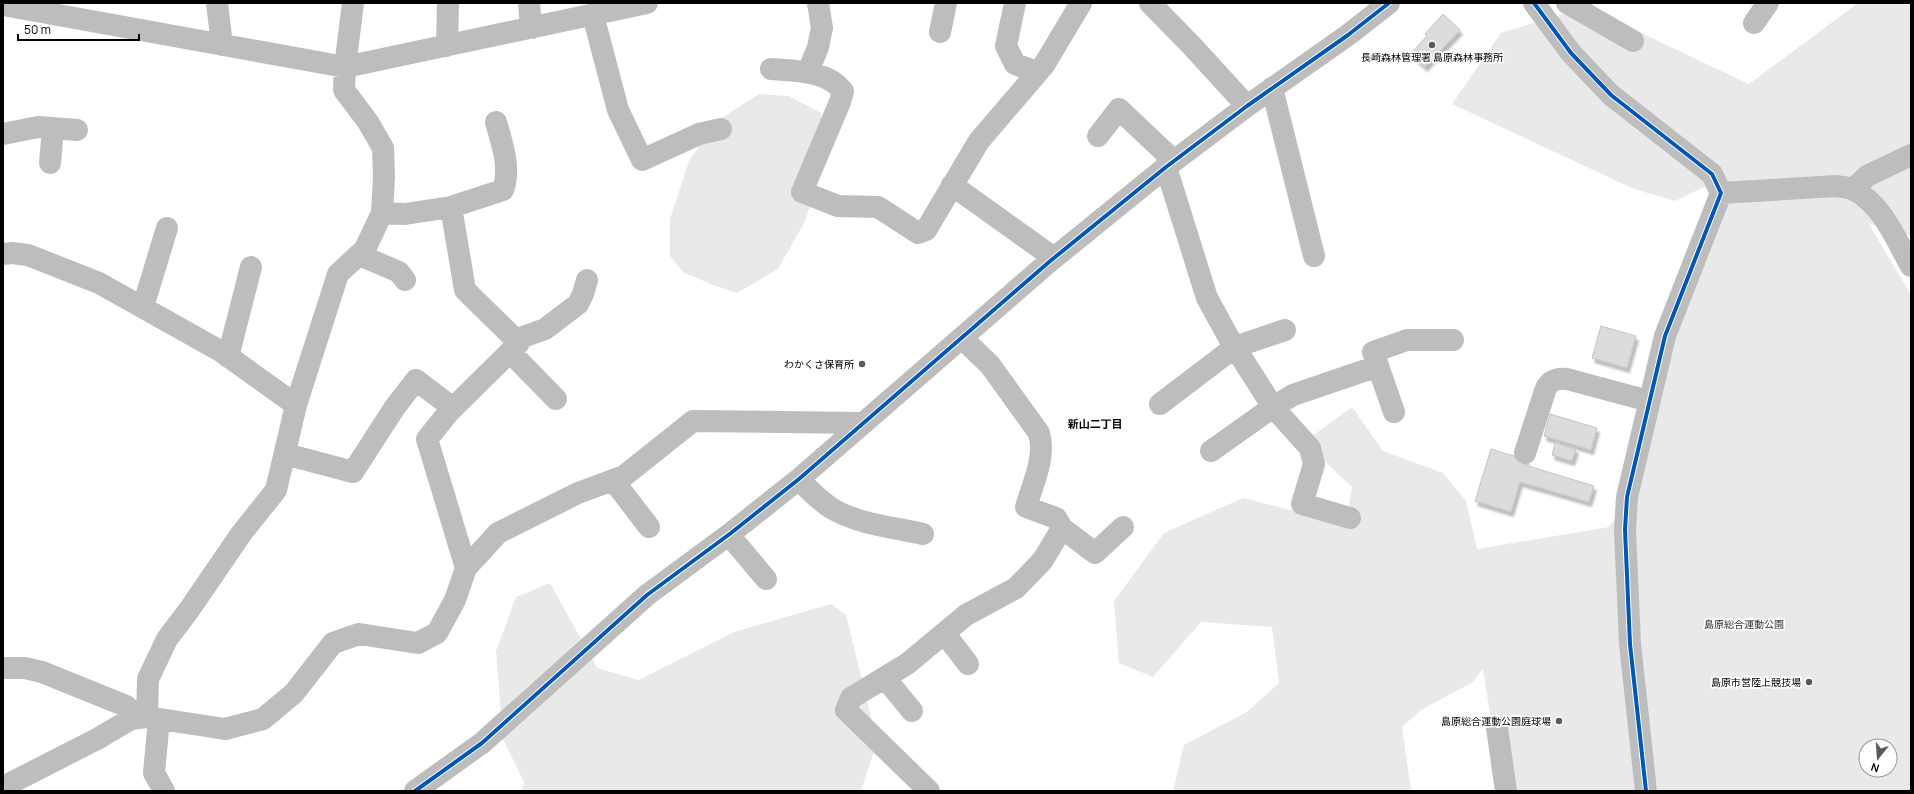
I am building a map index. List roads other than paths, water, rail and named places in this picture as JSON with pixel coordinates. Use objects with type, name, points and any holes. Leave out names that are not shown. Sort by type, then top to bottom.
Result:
[{"type":"street","points":[[217,3],[222,44]]},
{"type":"street","points":[[164,791],[154,773],[147,718],[148,679],[167,639],[189,610],[241,534],[276,490],[296,405],[338,274],[365,249],[382,213],[384,177],[383,148],[368,122],[344,90],[345,67],[353,3]]},
{"type":"street","points":[[447,46],[448,3]]},
{"type":"street","points":[[529,3],[531,28]]},
{"type":"street","points":[[3,5],[345,67],[647,3]]},
{"type":"street","points":[[808,72],[818,47],[822,28],[818,3]]},
{"type":"street","points":[[940,32],[946,3]]},
{"type":"street","points":[[1015,3],[1006,46],[1015,64],[1037,72]]},
{"type":"street","points":[[771,69],[808,72],[836,83],[842,91],[840,102],[802,192],[838,206],[878,207],[918,233],[926,230],[979,141],[1044,65],[1082,3]]},
{"type":"street","points":[[1150,3],[1247,106]]},
{"type":"street","points":[[415,791],[482,743],[647,595],[729,535],[799,479],[1054,258],[1170,164],[1247,106],[1348,35],[1389,3]]},
{"type":"street","points":[[1534,3],[1571,54],[1611,95],[1712,174],[1721,193],[1665,336],[1627,497],[1624,530],[1630,644],[1646,791]]},
{"type":"street","points":[[1567,3],[1633,41]]},
{"type":"street","points":[[1754,23],[1768,3]]},
{"type":"street","points":[[594,15],[618,110],[642,160],[699,134],[721,129]]},
{"type":"street","points":[[1272,88],[1314,256]]},
{"type":"street","points":[[1098,136],[1119,109],[1170,164],[1207,298],[1235,347],[1273,407],[1310,448],[1313,455],[1314,464],[1302,504],[1350,518]]},
{"type":"street","points":[[382,213],[404,214],[451,207],[503,190],[506,183],[504,149],[496,122]]},
{"type":"street","points":[[3,134],[38,126],[76,130]]},
{"type":"street","points":[[50,163],[52,128]]},
{"type":"street","points":[[1853,190],[1867,176],[1911,155]]},
{"type":"street","points":[[952,185],[1054,258]]},
{"type":"street","points":[[1721,193],[1836,186],[1853,190],[1872,203],[1885,220],[1911,266]]},
{"type":"street","points":[[451,207],[465,290],[556,399]]},
{"type":"street","points":[[144,307],[167,228]]},
{"type":"street","points":[[3,254],[12,253],[28,255],[99,283],[144,307],[228,357],[296,405]]},
{"type":"street","points":[[359,255],[400,272],[405,280]]},
{"type":"street","points":[[228,357],[252,267]]},
{"type":"street","points":[[466,568],[427,439],[453,408],[513,346],[545,329],[578,304],[587,280]]},
{"type":"street","points":[[1160,404],[1235,347],[1285,330]]},
{"type":"street","points":[[962,338],[990,365],[1039,433],[1042,444],[1041,455],[1026,507],[1056,518],[1062,528],[1095,553],[1123,528]]},
{"type":"street","points":[[1394,412],[1373,352],[1407,340],[1453,340]]},
{"type":"street","points":[[1211,451],[1273,407],[1293,395],[1378,366]]},
{"type":"street","points":[[1526,453],[1545,391],[1550,382],[1555,379],[1567,378],[1649,401]]},
{"type":"street","points":[[285,454],[353,472],[395,407],[416,380],[453,408]]},
{"type":"street","points":[[3,787],[97,739],[131,719],[147,718],[225,729],[263,719],[294,693],[333,643],[359,634],[418,642],[437,633],[455,600],[466,568],[498,533],[578,492],[624,476],[693,421],[862,423]]},
{"type":"street","points":[[799,479],[817,497],[832,508],[868,521],[923,534]]},
{"type":"street","points":[[613,480],[649,527]]},
{"type":"street","points":[[929,791],[846,710],[850,698],[907,664],[966,615],[1016,588],[1043,560],[1062,528]]},
{"type":"street","points":[[729,535],[766,579]]},
{"type":"street","points":[[945,634],[968,664]]},
{"type":"street","points":[[3,668],[25,668],[42,672],[126,706],[147,718]]},
{"type":"street","points":[[885,678],[912,711]]},
{"type":"street","points":[[1497,728],[1506,791]]},
{"type":"place","name":"長崎森林管理署 島原森林事務所","points":[[1432,45]]},
{"type":"place","name":"わかくさ保育所","points":[[862,364]]},
{"type":"place","name":"島原市営陸上競技場","points":[[1809,682]]},
{"type":"place","name":"島原総合運動公園庭球場","points":[[1559,721]]},
{"type":"district","name":"新山二丁目","points":[[1095,423]]},
{"type":"park label","name":"島原総合運動公園","points":[[1744,624]]}]
